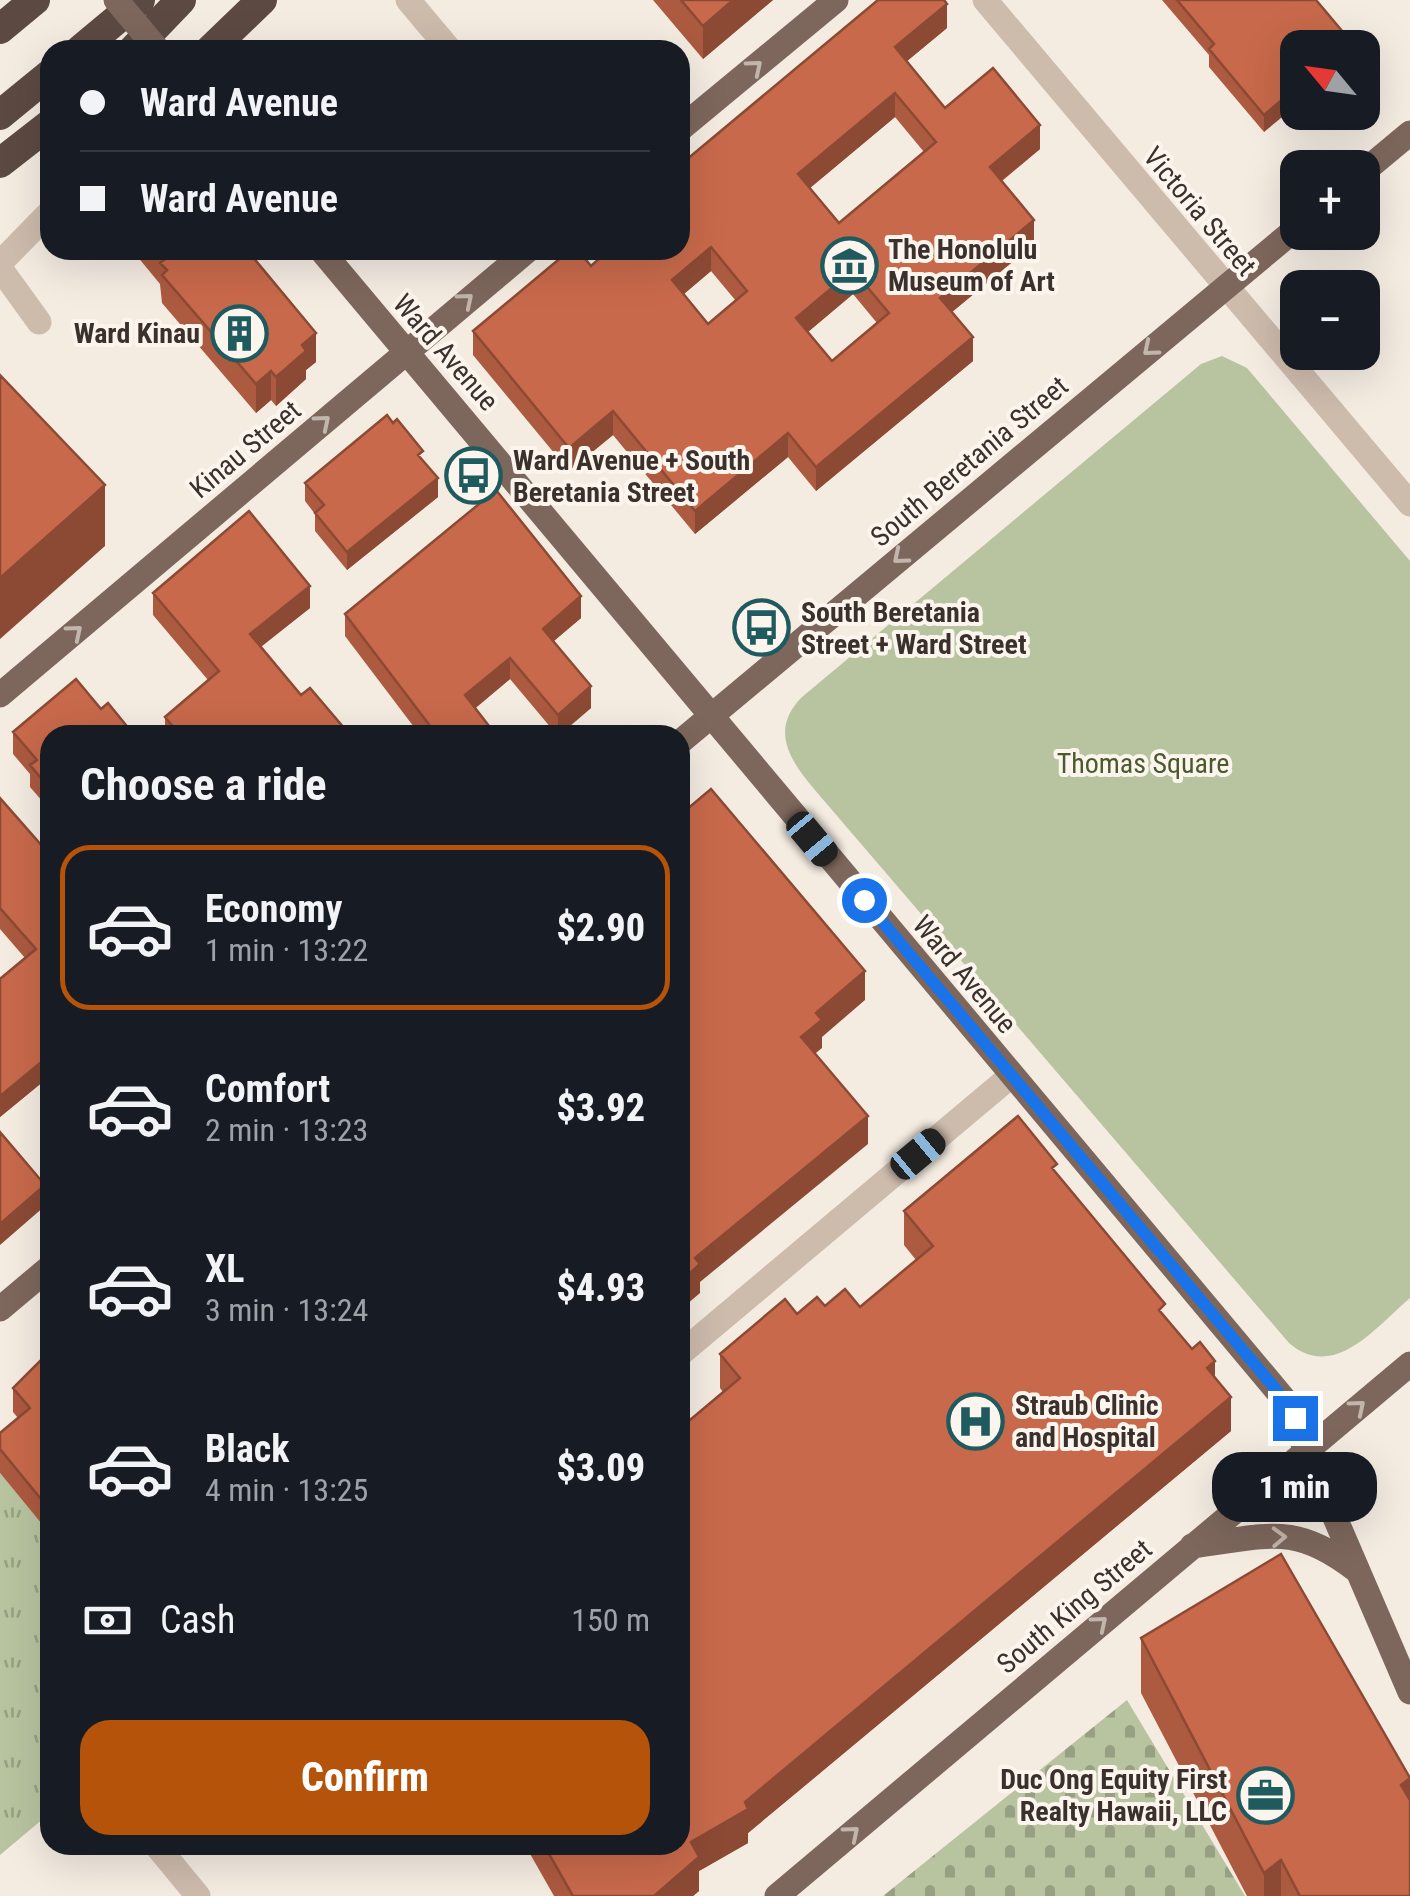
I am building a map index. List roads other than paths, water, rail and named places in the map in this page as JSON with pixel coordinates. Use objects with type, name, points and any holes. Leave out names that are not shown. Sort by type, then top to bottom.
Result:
[{"type":"highway","points":[[0,29],[35,0]]},
{"type":"highway","points":[[92,40],[140,0]]},
{"type":"highway","points":[[143,40],[181,0]]},
{"type":"highway","points":[[220,40],[262,0]]},
{"type":"highway","points":[[0,115],[40,82]]},
{"type":"highway","points":[[0,163],[40,132]]},
{"type":"main road","points":[[116,0],[150,40]]},
{"type":"main road","points":[[690,121],[836,0]]},
{"type":"main road","points":[[1380,158],[1410,133]]},
{"type":"main road","name":"South Beretania Street","points":[[690,734],[1280,243]]},
{"type":"main road","name":"Ward Avenue","points":[[329,260],[1284,1399],[1410,1692]]},
{"type":"main road","name":"Kinau Street","points":[[0,694],[516,260]]},
{"type":"main road","points":[[0,1309],[40,1276]]},
{"type":"main road","name":"South King Street","points":[[777,1896],[1410,1364]]},
{"type":"main road","points":[[1192,1546],[1293,1535],[1320,1544],[1356,1571]]},
{"type":"street","points":[[408,0],[442,40]]},
{"type":"street","name":"Victoria Street","points":[[984,0],[1410,504]]},
{"type":"street","points":[[40,223],[0,266],[40,322]]},
{"type":"street","points":[[690,1346],[1012,1075]]},
{"type":"street","points":[[164,1855],[198,1896]]},
{"type":"place","name":"The Honolulu Museum of Art","points":[[849,265]]},
{"type":"place","name":"Ward Kinau","points":[[239,333]]},
{"type":"place","name":"Ward Avenue + South Beretania Street","points":[[474,476]]},
{"type":"place","name":"South Beretania Street + Ward Street","points":[[762,628]]},
{"type":"place","name":"Straub Clinic and Hospital","points":[[976,1421]]},
{"type":"place","name":"Duc Ong Equity First Realty Hawaii, LLC","points":[[1266,1795]]},
{"type":"park label","name":"Thomas Square","points":[[1143,763]]}]
